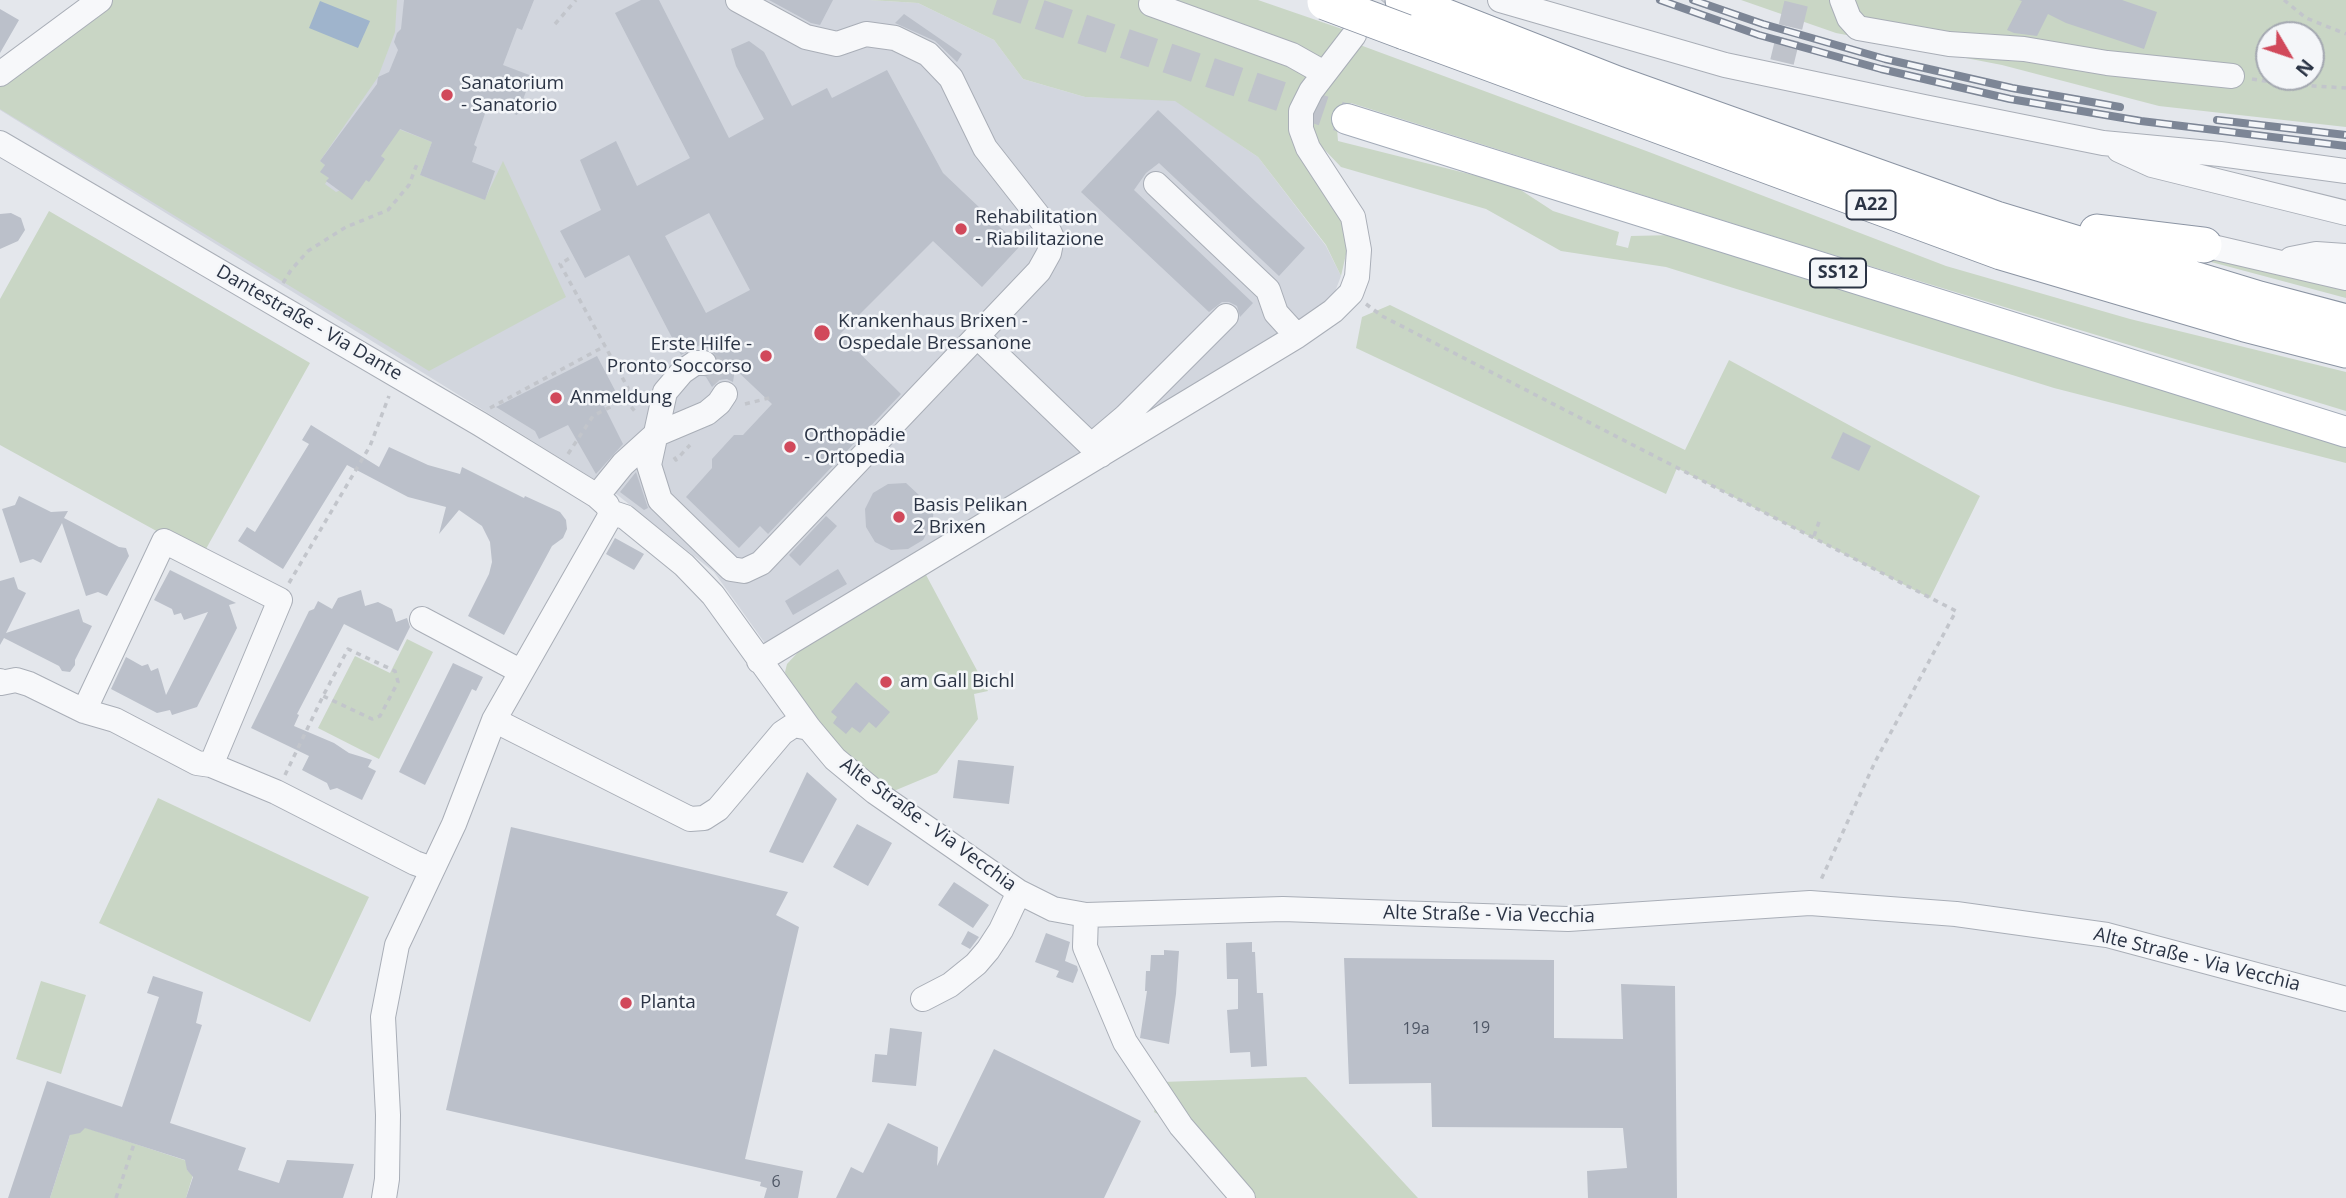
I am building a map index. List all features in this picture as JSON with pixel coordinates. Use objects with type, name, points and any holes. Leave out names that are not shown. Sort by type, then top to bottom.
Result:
[{"type":"highway","name":"A22","points":[[1322,1],[1411,13],[1996,219],[2259,299],[2346,321]]},
{"type":"highway","name":"A22","points":[[1411,13],[2001,252],[2346,351]]},
{"type":"highway","points":[[1996,219],[2204,245]]},
{"type":"main road","name":"SS12","points":[[1347,119],[2346,432]]},
{"type":"street","points":[[0,74],[100,0]]},
{"type":"street","points":[[704,363],[695,363],[682,372],[665,392],[649,466],[660,500],[731,569],[744,572],[761,562],[1039,271],[1049,253],[1052,238],[1047,227],[985,148],[951,78],[928,54],[895,38],[866,34],[837,44],[806,37],[738,0]]},
{"type":"street","points":[[1500,0],[1726,65],[1780,68],[2103,143],[2220,154],[2346,171]]},
{"type":"street","points":[[1842,0],[1849,18],[1858,28],[1949,44],[2024,49],[2107,63],[2232,76]]},
{"type":"street","points":[[1152,4],[1292,55],[1324,73]]},
{"type":"street","points":[[759,661],[1297,336],[1333,311],[1351,293],[1357,277],[1359,250],[1353,217],[1308,148],[1301,129],[1301,111],[1311,91],[1354,35]]},
{"type":"street","name":"Dantestraße - Via Dante","points":[[0,143],[402,377],[557,471],[625,517],[684,565],[713,595],[759,661]]},
{"type":"street","points":[[2103,143],[2152,165],[2346,213]]},
{"type":"street","points":[[1156,184],[1268,290],[1276,313],[1297,336]]},
{"type":"street","points":[[2204,245],[2346,278]]},
{"type":"street","points":[[2280,262],[2316,254],[2346,256]]},
{"type":"street","points":[[1101,455],[1099,439],[1119,411],[1226,316]]},
{"type":"street","points":[[978,337],[1007,374],[1101,455]]},
{"type":"street","points":[[384,1198],[388,1115],[383,1017],[397,945],[454,824],[494,720],[609,518],[604,504],[623,464],[655,435],[707,413],[725,394]]},
{"type":"street","points":[[84,711],[164,541],[280,600],[211,765]]},
{"type":"street","points":[[422,619],[520,671]]},
{"type":"street","name":"Alte Straße - Via Vecchia","points":[[759,661],[808,728],[835,759],[875,792],[1019,892],[1052,909],[1086,915],[1283,909],[1568,919],[1810,903],[1956,914],[2107,934],[2346,999]]},
{"type":"street","points":[[0,681],[16,680],[29,684],[84,711],[114,720],[197,763],[211,765],[276,792],[415,863],[432,869]]},
{"type":"street","points":[[494,720],[690,819],[704,818],[718,809],[782,733],[794,725],[808,728]]},
{"type":"street","points":[[923,999],[950,985],[976,964],[1001,930],[1019,892]]},
{"type":"street","points":[[1086,915],[1085,947],[1125,1042],[1181,1126],[1243,1198]]},
{"type":"path","points":[[555,24],[576,0]]},
{"type":"path","points":[[2284,0],[2306,18],[2346,34]]},
{"type":"path","points":[[2232,76],[2283,84],[2346,88]]},
{"type":"path","points":[[272,303],[291,270],[308,251],[346,227],[388,210],[409,185],[417,164]]},
{"type":"path","points":[[557,471],[593,416],[625,399],[628,388],[560,264],[573,256]]},
{"type":"path","points":[[1351,293],[1382,316],[1956,611],[1875,762],[1810,903]]},
{"type":"path","points":[[480,424],[492,405],[605,346]]},
{"type":"path","points":[[280,600],[370,446],[389,396],[402,377]]},
{"type":"path","points":[[1814,537],[1820,519]]},
{"type":"path","points":[[276,792],[323,696],[348,649],[395,671],[398,682],[380,716],[372,719],[323,696]]},
{"type":"path","points":[[116,1198],[134,1144]]},
{"type":"shaded area","name":"Krankenhaus Brixen - Ospedale Bressanone","points":[[110,0],[869,0],[918,3],[994,40],[1023,79],[1085,97],[1175,100],[1258,157],[1326,246],[1341,276],[1333,297],[1303,322],[767,646],[714,572],[610,489],[0,110],[0,81]]},
{"type":"green space","points":[[110,0],[397,0],[395,32],[378,77],[320,161],[325,165],[321,172],[329,178],[325,184],[336,192],[366,180],[385,159],[381,156],[388,125],[432,142],[420,175],[485,199],[503,161],[566,297],[429,371],[0,109],[0,81]]},
{"type":"green space","points":[[869,0],[1258,0],[1345,30],[1318,61],[1296,100],[1349,241],[1341,276],[1326,245],[1258,157],[1175,101],[1085,97],[1023,79],[994,40],[918,3]]},
{"type":"green space","points":[[1741,0],[2346,0],[2346,127],[2159,106],[2002,65],[1836,33]]},
{"type":"green space","points":[[1360,45],[1946,266],[2130,319],[2346,372],[2346,411],[1804,246],[1351,103],[1336,117],[1338,141],[1513,185],[1553,211],[1619,232],[1616,245],[1628,248],[1631,236],[1674,235],[2191,396],[2346,447],[2346,463],[2054,388],[1666,267],[1561,251],[1486,209],[1341,167],[1321,146],[1312,126],[1313,109]]},
{"type":"green space","points":[[49,211],[310,363],[202,556],[0,445],[0,299]]},
{"type":"green space","points":[[2202,254],[2346,286],[2346,298],[2200,259]]},
{"type":"green space","points":[[1390,305],[1685,450],[1729,360],[1980,496],[1930,598],[1677,468],[1666,494],[1356,348],[1362,317]]},
{"type":"green space","name":"am Gall Bichl","points":[[925,573],[988,691],[974,694],[978,719],[937,773],[889,793],[835,748],[793,694],[785,672],[787,664],[800,650]]},
{"type":"green space","points":[[407,639],[433,652],[379,759],[318,728],[355,656],[390,673]]},
{"type":"green space","points":[[158,798],[369,897],[310,1022],[99,923]]},
{"type":"green space","points":[[41,981],[86,995],[61,1074],[16,1059]]},
{"type":"green space","points":[[1306,1077],[1418,1198],[1233,1198],[1163,1117],[1154,1112],[1162,1082]]},
{"type":"green space","points":[[84,1127],[187,1161],[187,1170],[193,1175],[186,1198],[50,1198],[71,1132]]},
{"type":"water","points":[[320,1],[370,21],[358,48],[309,28]]},
{"type":"building","name":"Sanatorium - Sanatorio","points":[[404,0],[534,0],[522,30],[517,28],[503,65],[532,76],[517,115],[488,105],[474,145],[477,147],[472,162],[495,171],[485,200],[420,175],[432,142],[400,129],[381,156],[385,159],[352,200],[326,181],[329,178],[320,172],[325,165],[320,161],[377,84],[378,77],[389,72],[398,50],[394,42],[401,29]]},
{"type":"building","points":[[641,0],[659,0],[729,138],[764,119],[736,66],[731,49],[749,41],[764,52],[792,106],[827,88],[832,98],[887,70],[943,173],[1020,246],[982,287],[933,241],[840,334],[901,394],[768,534],[760,526],[739,548],[686,497],[712,468],[712,459],[734,435],[743,435],[772,404],[735,369],[733,382],[727,379],[719,380],[712,387],[706,377],[716,371],[719,362],[716,355],[705,348],[706,342],[681,355],[629,255],[585,278],[560,231],[601,210],[580,160],[616,141],[637,186],[690,158],[615,13]],"holes":[[[709,213],[750,290],[706,313],[665,236]]]},
{"type":"building","points":[[769,0],[833,0],[820,25],[811,23]]},
{"type":"building","points":[[2019,0],[2122,0],[2157,12],[2144,49],[2066,23],[2048,14],[2037,36],[2014,33],[2007,30],[2022,1]]},
{"type":"building","points":[[0,9],[19,20],[0,53]]},
{"type":"building","points":[[904,14],[962,54],[957,62],[935,41],[895,23]]},
{"type":"building","points":[[1158,110],[1305,248],[1279,276],[1159,163],[1146,173],[1134,190],[1253,303],[1240,317],[1237,306],[1229,302],[1222,302],[1209,312],[1081,192]]},
{"type":"building","points":[[11,213],[21,218],[25,230],[18,241],[0,249],[0,214]]},
{"type":"building","points":[[597,356],[619,398],[604,406],[623,444],[596,474],[568,425],[539,439],[535,431],[496,407]]},
{"type":"building","points":[[311,425],[379,467],[389,447],[428,465],[460,474],[462,467],[524,498],[525,496],[560,512],[566,520],[567,529],[563,538],[552,546],[504,635],[468,616],[489,574],[492,562],[490,542],[482,526],[459,510],[439,534],[446,507],[408,497],[347,465],[283,569],[238,541],[247,527],[255,532],[309,444],[302,440]]},
{"type":"building","points":[[1843,432],[1871,446],[1859,471],[1831,458]]},
{"type":"building","points":[[636,472],[648,508],[644,510],[620,492]]},
{"type":"building","name":"Basis Pelikan 2 Brixen","points":[[906,483],[934,509],[932,524],[923,540],[908,549],[891,550],[875,542],[866,527],[865,509],[873,493],[888,484]]},
{"type":"building","points":[[19,496],[51,512],[68,511],[64,518],[119,547],[126,548],[129,556],[107,596],[98,592],[86,596],[62,523],[41,563],[33,559],[20,563],[2,509],[15,505]]},
{"type":"building","points":[[826,516],[837,526],[800,566],[789,555]]},
{"type":"building","points":[[615,538],[644,554],[634,570],[606,554]]},
{"type":"building","points":[[838,569],[847,584],[793,615],[785,601]]},
{"type":"building","points":[[170,570],[236,603],[229,605],[237,628],[197,707],[172,715],[170,710],[157,713],[111,689],[126,657],[142,666],[148,664],[151,671],[158,668],[166,695],[208,612],[184,620],[181,613],[174,615],[172,609],[154,600]]},
{"type":"building","points":[[14,577],[18,589],[26,593],[6,633],[79,609],[83,622],[92,626],[70,672],[62,671],[59,666],[4,638],[0,645],[0,581]]},
{"type":"building","points":[[361,590],[365,606],[378,602],[392,609],[396,622],[407,618],[410,627],[398,651],[344,624],[297,714],[299,715],[294,726],[334,743],[349,753],[372,760],[368,767],[376,771],[362,800],[337,788],[330,790],[327,783],[302,770],[309,756],[251,728],[309,611],[314,609],[318,601],[332,609],[338,598]]},
{"type":"building","points":[[453,663],[483,677],[476,691],[472,689],[425,785],[399,772]]},
{"type":"building","points":[[856,682],[890,712],[876,728],[869,722],[860,733],[852,727],[846,734],[833,723],[837,717],[831,712]]},
{"type":"building","points":[[958,760],[1014,766],[1009,804],[953,798]]},
{"type":"building","points":[[807,772],[837,799],[803,863],[769,852]]},
{"type":"building","points":[[857,824],[892,843],[868,886],[833,867]]},
{"type":"building","name":"Planta","points":[[511,827],[788,892],[776,915],[799,927],[745,1159],[803,1171],[798,1198],[764,1198],[767,1188],[760,1186],[761,1182],[446,1110]]},
{"type":"building","points":[[954,882],[989,905],[973,928],[938,905]]},
{"type":"building","points":[[968,931],[979,937],[970,949],[961,944]]},
{"type":"building","points":[[1046,933],[1070,942],[1065,961],[1077,966],[1073,983],[1056,977],[1059,971],[1035,962]]},
{"type":"building","points":[[1252,942],[1257,993],[1263,993],[1267,1066],[1251,1067],[1250,1052],[1230,1053],[1227,1010],[1238,1009],[1238,979],[1227,979],[1226,943]]},
{"type":"building","points":[[1164,950],[1179,951],[1169,1044],[1140,1038],[1147,991],[1146,971],[1150,971],[1151,955],[1164,955]]},
{"type":"building","points":[[1344,958],[1554,960],[1554,1038],[1623,1039],[1621,984],[1675,986],[1677,1198],[1588,1198],[1587,1171],[1627,1168],[1623,1128],[1432,1127],[1431,1083],[1349,1084]]},
{"type":"building","points":[[153,976],[203,992],[196,1023],[202,1025],[170,1123],[246,1148],[238,1170],[279,1183],[287,1160],[354,1164],[343,1198],[186,1198],[193,1177],[187,1170],[185,1160],[85,1128],[80,1133],[70,1135],[50,1198],[8,1198],[47,1081],[122,1107],[159,997],[147,993]]},
{"type":"building","points":[[890,1028],[922,1032],[916,1086],[872,1082],[875,1054],[887,1055]]},
{"type":"building","points":[[994,1049],[1141,1121],[1104,1198],[836,1198],[851,1167],[863,1173],[888,1123],[938,1147],[937,1166]]},
{"type":"tunnel","points":[[997,0],[1347,119]]},
{"type":"tunnel","points":[[1359,29],[1383,0]]},
{"type":"tunnel","points":[[1782,62],[1797,0]]},
{"type":"tunnel","points":[[704,363],[714,367],[724,378],[725,394]]},
{"type":"railway","points":[[1660,0],[1759,35],[1881,69],[2010,99],[2141,121],[2346,146]]},
{"type":"railway","points":[[1693,0],[1763,24],[1885,59],[2012,88],[2120,107]]},
{"type":"railway","points":[[2217,120],[2346,135]]},
{"type":"place","name":"Sanatorium - Sanatorio","points":[[447,95]]},
{"type":"place","name":"Rehabilitation - Riabilitazione","points":[[961,229]]},
{"type":"place","name":"Krankenhaus Brixen - Ospedale Bressanone","points":[[822,333]]},
{"type":"place","name":"Erste Hilfe - Pronto Soccorso","points":[[766,356]]},
{"type":"place","name":"Anmeldung","points":[[556,398]]},
{"type":"place","name":"Orthopädie - Ortopedia","points":[[790,447]]},
{"type":"place","name":"Basis Pelikan 2 Brixen","points":[[899,517]]},
{"type":"place","name":"am Gall Bichl","points":[[886,682]]},
{"type":"place","name":"Planta","points":[[626,1003]]}]
